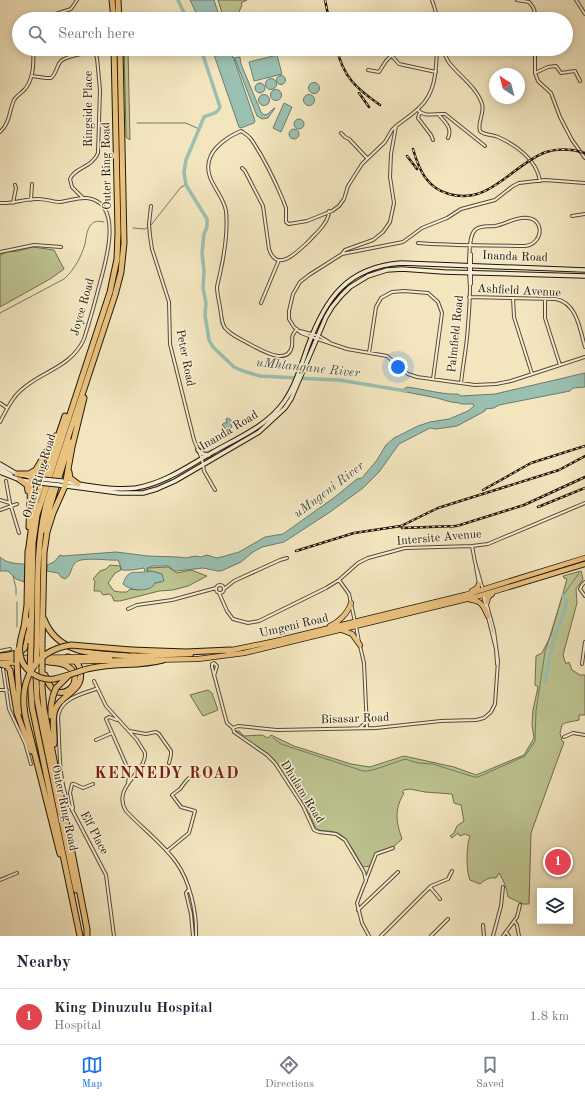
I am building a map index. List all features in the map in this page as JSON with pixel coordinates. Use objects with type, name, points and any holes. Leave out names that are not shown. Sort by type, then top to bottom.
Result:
[{"type":"highway","points":[[112,0],[113,12]]},
{"type":"highway","points":[[118,0],[119,12]]},
{"type":"highway","name":"Outer Ring Road","points":[[80,936],[32,707],[33,676],[28,607],[30,543],[41,499],[110,292],[115,269],[118,250],[114,56]]},
{"type":"highway","name":"Outer Ring Road","points":[[86,936],[33,676],[40,644],[43,544],[42,520],[117,289],[124,252],[120,56]]},
{"type":"highway","points":[[0,657],[17,654],[25,647],[27,641],[28,554],[36,502],[62,425],[90,350]]},
{"type":"highway","points":[[43,544],[53,513],[68,483],[68,467],[90,372]]},
{"type":"highway","points":[[85,393],[48,513],[43,544],[44,553],[40,606],[42,614],[52,635],[71,648],[90,653],[135,656]]},
{"type":"highway","points":[[29,510],[31,480],[36,468],[62,425]]},
{"type":"highway","points":[[17,477],[29,474],[36,468]]},
{"type":"highway","points":[[17,477],[25,483],[27,487],[30,543]]},
{"type":"highway","name":"Umgeni Road","points":[[483,593],[585,558]]},
{"type":"highway","name":"Umgeni Road","points":[[0,657],[135,656],[195,654],[230,650],[355,624],[465,597],[497,591],[585,564]]},
{"type":"highway","points":[[465,597],[476,589],[479,584]]},
{"type":"highway","points":[[487,602],[488,597],[497,591]]},
{"type":"highway","points":[[465,597],[480,603],[488,616]]},
{"type":"highway","points":[[323,630],[338,622],[348,611],[351,603]]},
{"type":"highway","points":[[22,727],[19,710],[16,651],[28,607]]},
{"type":"highway","points":[[42,614],[40,644],[43,702],[87,929],[86,936]]},
{"type":"highway","name":"Umgeni Road","points":[[0,663],[198,659],[228,656],[342,630],[355,624]]},
{"type":"highway","points":[[22,627],[20,646],[22,661],[27,669],[38,677],[45,679],[53,679],[98,667],[163,660]]},
{"type":"highway","points":[[342,630],[352,634],[360,645]]},
{"type":"highway","points":[[68,880],[39,774],[23,700],[26,681],[36,664],[46,655],[57,649],[71,645],[131,650],[186,652],[230,650]]},
{"type":"highway","points":[[54,744],[55,710],[62,700],[75,690],[80,681],[81,672],[76,661],[68,657]]},
{"type":"highway","points":[[42,668],[46,681],[53,690],[63,692],[70,689],[74,683],[75,676],[73,671],[66,666],[49,662]]},
{"type":"highway","points":[[0,663],[7,666],[10,670],[17,713],[39,774]]},
{"type":"highway","points":[[55,763],[51,710],[53,696],[60,684],[69,675]]},
{"type":"main road","name":"Inanda Road","points":[[68,483],[84,489],[119,493],[149,492],[168,485],[203,466],[264,429],[285,408],[303,366],[312,336],[322,312],[333,297],[348,282],[365,272],[380,267],[401,263],[470,264],[585,270]]},
{"type":"main road","name":"Inanda Road","points":[[303,366],[329,312],[340,296],[355,283],[374,274],[387,270],[402,269],[470,273],[585,276]]},
{"type":"main road","name":"Inanda Road","points":[[0,464],[17,477],[31,480],[118,489],[129,489],[144,486],[161,481],[209,455],[264,422],[280,406],[295,386]]},
{"type":"main road","points":[[198,450],[203,454],[209,455]]},
{"type":"main road","points":[[0,468],[17,477]]},
{"type":"main road","points":[[0,473],[17,477]]},
{"type":"main road","name":"Inanda Road","points":[[17,477],[31,480]]},
{"type":"street","points":[[59,12],[70,8],[77,0]]},
{"type":"street","points":[[432,0],[436,12]]},
{"type":"street","points":[[518,0],[529,1],[535,12]]},
{"type":"street","points":[[576,0],[585,14]]},
{"type":"street","points":[[0,132],[7,123],[14,99],[27,87],[32,76],[34,56]]},
{"type":"street","name":"Ringside Place","points":[[32,76],[46,78],[53,77],[60,62],[66,57],[71,56]]},
{"type":"street","name":"Ringside Place","points":[[83,198],[72,187],[70,180],[75,173],[93,162],[98,153],[100,90],[96,56]]},
{"type":"street","points":[[368,70],[380,71],[386,61],[392,56],[399,64],[436,72]]},
{"type":"street","points":[[297,329],[292,335],[292,345],[288,352],[281,356],[272,355],[227,331],[222,322],[217,288],[227,233],[226,216],[223,200],[212,183],[208,162],[221,143],[241,131],[251,139],[286,206],[285,219],[287,223],[295,224],[308,221],[336,209],[342,202],[348,186],[355,174],[367,158],[385,142],[396,126],[418,110],[424,103],[433,86],[437,56]]},
{"type":"street","points":[[446,56],[449,64],[473,89],[482,103],[479,125],[480,131],[484,134],[499,138],[526,155],[538,171],[540,181]]},
{"type":"street","points":[[535,56],[535,73],[538,82],[551,93],[560,117],[572,140],[585,158]]},
{"type":"street","points":[[535,73],[548,67],[556,66],[562,73],[575,71],[580,81]]},
{"type":"street","points":[[418,110],[425,114],[446,114],[485,146]]},
{"type":"street","points":[[420,112],[418,118],[433,140]]},
{"type":"street","points":[[438,114],[450,129],[448,138]]},
{"type":"street","points":[[396,126],[391,154],[390,177],[394,203],[390,222],[383,232],[373,240],[345,250],[342,254],[306,277],[296,290],[290,305],[290,322],[300,331],[350,350],[389,358],[412,376],[460,383],[478,385],[496,384],[585,357]]},
{"type":"street","points":[[341,133],[345,137],[349,138],[367,158]]},
{"type":"street","points":[[242,168],[263,206],[270,252],[279,260],[289,258],[298,251],[322,226],[329,212]]},
{"type":"street","points":[[342,254],[400,243],[408,239],[422,228],[447,218],[461,209],[495,200],[516,184],[556,180],[585,183]]},
{"type":"street","points":[[31,200],[32,184]]},
{"type":"street","points":[[13,203],[16,188],[15,185]]},
{"type":"street","points":[[0,203],[13,203],[38,199],[58,202],[83,198]]},
{"type":"street","name":"Joyce Road","points":[[0,422],[14,397],[22,388],[71,358],[79,349],[84,339],[107,258],[109,222],[106,211],[95,201],[88,198],[83,198]]},
{"type":"street","name":"Peter Road","points":[[151,206],[149,226],[152,249],[169,302],[170,344],[194,440],[202,459],[204,471],[215,490]]},
{"type":"street","points":[[572,216],[585,214]]},
{"type":"street","points":[[418,243],[471,245],[528,246],[538,239],[539,228],[535,221],[526,218],[496,226],[479,227],[472,235],[471,245]]},
{"type":"street","points":[[0,252],[34,245],[61,247]]},
{"type":"street","name":"Palmfield Road","points":[[460,383],[468,325],[471,245]]},
{"type":"street","points":[[261,303],[279,260]]},
{"type":"street","points":[[370,353],[376,307],[381,298],[390,292],[396,291],[428,293],[438,302],[442,313],[433,379]]},
{"type":"street","name":"Ashfield Avenue","points":[[469,297],[561,300],[570,306],[574,313],[585,347]]},
{"type":"street","points":[[513,298],[514,317],[532,374]]},
{"type":"street","points":[[545,299],[545,316],[560,365]]},
{"type":"street","points":[[0,403],[8,408]]},
{"type":"street","points":[[6,481],[19,533]]},
{"type":"street","points":[[0,500],[11,504],[17,504]]},
{"type":"street","name":"Intersite Avenue","points":[[219,593],[232,619],[241,622],[255,622],[269,617],[326,588],[365,560],[397,550],[410,548],[472,546],[495,541],[585,503]]},
{"type":"street","points":[[0,510],[11,504]]},
{"type":"street","points":[[472,546],[479,584],[487,602],[496,645],[498,671]]},
{"type":"street","points":[[128,609],[137,605],[184,597],[216,588],[218,586],[228,585],[287,558]]},
{"type":"street","points":[[476,566],[496,649],[498,671]]},
{"type":"street","points":[[338,580],[347,590],[364,663],[367,728]]},
{"type":"street","points":[[585,582],[580,589],[585,596]]},
{"type":"street","points":[[216,588],[219,593],[224,591],[228,585]]},
{"type":"street","points":[[223,586],[224,591]]},
{"type":"street","name":"Intersite Avenue","points":[[223,599],[224,591]]},
{"type":"street","points":[[582,664],[585,642]]},
{"type":"street","points":[[0,651],[10,650]]},
{"type":"street","points":[[214,676],[217,666],[214,663],[211,665],[226,721],[233,728]]},
{"type":"street","points":[[3,670],[10,712],[25,743],[30,764]]},
{"type":"street","name":"Bisasar Road","points":[[233,728],[238,726],[278,730],[367,728],[402,726],[449,720],[476,720],[484,718],[491,712],[495,704],[498,671]]},
{"type":"street","points":[[94,680],[106,706],[142,747],[146,756],[144,763],[127,784]]},
{"type":"street","name":"Elf Place","points":[[97,689],[65,702],[62,705],[59,712],[61,769],[65,795],[106,875],[114,936]]},
{"type":"street","points":[[0,690],[7,690]]},
{"type":"street","points":[[118,720],[109,717],[106,718],[106,722],[128,769],[129,775],[123,800],[125,809],[167,851],[180,868],[196,916],[196,936]]},
{"type":"street","points":[[360,728],[367,720]]},
{"type":"street","name":"Dhulam Road","points":[[233,728],[234,732],[267,755],[275,763],[303,806],[314,830],[336,834],[345,840],[364,872],[366,881]]},
{"type":"street","points":[[129,731],[146,734],[154,732],[158,733],[171,751],[169,763]]},
{"type":"street","points":[[96,740],[112,733]]},
{"type":"street","points":[[564,737],[573,733],[585,735]]},
{"type":"street","points":[[167,851],[186,836],[191,828],[195,811],[181,807],[172,796],[180,790],[189,778]]},
{"type":"street","points":[[72,810],[73,808],[70,793],[72,784],[74,783],[83,788],[93,784]]},
{"type":"street","points":[[369,936],[363,925],[357,903],[376,854],[393,848]]},
{"type":"street","points":[[381,936],[429,888],[434,884],[447,880],[452,871]]},
{"type":"street","points":[[358,910],[398,872]]},
{"type":"street","points":[[0,880],[17,873]]},
{"type":"street","points":[[493,936],[502,906],[503,887]]},
{"type":"street","points":[[429,888],[440,899]]},
{"type":"street","points":[[188,889],[186,893],[191,914],[193,936]]},
{"type":"street","points":[[503,936],[514,921],[520,905]]},
{"type":"street","points":[[431,936],[448,919]]},
{"type":"street","points":[[514,921],[520,936]]},
{"type":"street","points":[[483,925],[484,936]]},
{"type":"street","points":[[506,932],[509,936]]},
{"type":"green space","points":[[218,0],[247,0],[241,3],[242,5],[239,12],[222,12]]},
{"type":"green space","points":[[124,56],[128,56],[130,140],[126,137]]},
{"type":"green space","points":[[33,247],[54,250],[64,269],[50,279],[0,307],[0,255],[7,252]]},
{"type":"green space","points":[[110,565],[120,566],[121,570],[115,573],[108,583],[114,591],[120,592],[127,592],[130,589],[138,590],[161,582],[162,574],[147,571],[148,568],[168,567],[177,573],[191,570],[207,576],[188,586],[114,601],[112,596],[109,594],[103,595],[100,591],[94,591],[95,581],[93,579],[100,571],[106,569]]},
{"type":"green space","points":[[581,571],[583,579],[576,589],[577,603],[563,655],[566,664],[569,662],[572,670],[580,675],[585,675],[585,715],[579,715],[579,720],[562,725],[560,733],[562,741],[564,742],[531,833],[529,904],[523,904],[508,897],[505,885],[499,873],[496,878],[488,879],[480,884],[470,880],[467,858],[470,836],[465,834],[460,836],[458,833],[452,838],[450,836],[454,833],[457,826],[464,821],[461,805],[454,803],[452,794],[425,792],[410,789],[404,790],[402,792],[404,793],[397,810],[398,827],[402,839],[394,846],[378,852],[370,866],[363,867],[346,839],[335,832],[316,829],[309,813],[276,763],[235,731],[239,731],[244,736],[262,735],[268,738],[271,735],[294,746],[351,764],[370,767],[404,756],[454,767],[476,775],[524,755],[534,738],[532,725],[533,710],[538,687],[535,685],[536,656],[542,653],[551,635],[567,579],[563,576]]},
{"type":"green space","points":[[208,690],[212,693],[218,710],[203,716],[190,695]]},
{"type":"shaded area","points":[[190,0],[214,0],[218,12],[196,12]]},
{"type":"shaded area","points":[[214,56],[232,56],[233,58],[240,57],[241,64],[261,112],[264,115],[268,114],[275,108],[268,118],[262,119],[257,116],[234,59],[255,121],[254,123],[241,128],[239,127]]},
{"type":"shaded area","points":[[277,56],[282,74],[254,81],[249,62]]},
{"type":"shaded area","points":[[281,75],[286,80],[281,85],[276,80]]},
{"type":"shaded area","points":[[269,79],[273,79],[275,80],[275,88],[269,89],[266,86],[266,82]]},
{"type":"shaded area","points":[[258,83],[262,83],[264,84],[264,92],[258,93],[255,90],[255,86]]},
{"type":"shaded area","points":[[312,83],[316,83],[318,84],[318,92],[312,93],[309,90],[309,86]]},
{"type":"shaded area","points":[[274,90],[278,90],[280,91],[280,99],[274,100],[271,97],[271,93]]},
{"type":"shaded area","points":[[262,95],[266,95],[268,96],[268,104],[262,105],[259,102],[259,98]]},
{"type":"shaded area","points":[[307,95],[311,95],[313,96],[313,104],[307,105],[304,102],[304,98]]},
{"type":"shaded area","points":[[284,103],[292,107],[281,132],[273,128]]},
{"type":"shaded area","points":[[297,119],[301,119],[304,124],[301,129],[297,129],[294,126],[294,122]]},
{"type":"shaded area","points":[[292,129],[296,129],[299,134],[296,139],[292,139],[289,136],[289,132]]},
{"type":"shaded area","points":[[585,373],[585,387],[573,388],[570,391],[485,409],[485,411],[457,426],[436,429],[430,428],[399,444],[379,472],[363,488],[330,512],[284,542],[262,547],[241,562],[221,571],[203,568],[176,571],[169,566],[153,566],[147,568],[147,572],[151,571],[162,574],[164,581],[155,583],[153,586],[145,590],[140,590],[130,588],[123,584],[128,574],[145,572],[144,568],[122,570],[118,560],[89,559],[78,561],[72,567],[69,576],[65,579],[58,573],[47,571],[47,565],[54,562],[60,555],[116,552],[148,556],[186,558],[207,555],[217,558],[239,552],[265,537],[283,534],[335,497],[357,479],[362,478],[377,460],[386,445],[394,438],[418,426],[430,422],[449,419],[468,411],[474,406],[473,404],[461,404],[401,391],[407,387],[440,393],[458,394],[461,396],[495,394]]},
{"type":"shaded area","points":[[228,418],[233,422],[231,424],[232,427],[227,430],[222,425],[227,423],[226,419]]},
{"type":"shaded area","points":[[0,557],[8,562],[25,564],[24,582],[16,579],[8,571],[0,571]]},
{"type":"waterway","name":"uMhlangane River","points":[[178,0],[184,12]]},
{"type":"waterway","name":"uMhlangane River","points":[[203,56],[220,107],[216,112],[204,117],[186,160],[184,172],[186,185],[207,219],[202,253],[204,271],[203,288],[206,303],[205,315],[209,340],[213,347],[234,367],[260,376],[339,380],[406,391]]},
{"type":"waterway","points":[[137,123],[186,123],[199,129]]},
{"type":"waterway","points":[[133,228],[145,229],[151,225],[181,187],[186,185]]},
{"type":"waterway","points":[[0,313],[64,279],[79,258],[90,226],[98,221],[104,222]]},
{"type":"waterway","points":[[273,738],[281,744],[363,771],[376,769],[405,759],[418,763],[433,764],[478,777],[525,756],[535,741],[536,711],[545,652],[562,597],[579,573]]},
{"type":"waterway","points":[[13,576],[16,595]]},
{"type":"waterway","points":[[545,682],[553,641],[562,620],[566,600]]},
{"type":"waterway","points":[[17,602],[17,627]]},
{"type":"railway","points":[[325,0],[328,12]]},
{"type":"railway","points":[[339,56],[343,67],[352,82],[380,105]]},
{"type":"railway","points":[[359,93],[369,107]]},
{"type":"railway","points":[[413,149],[421,171],[430,183],[441,191],[463,196],[476,194],[489,189],[523,165],[546,152],[566,150],[585,153]]},
{"type":"railway","points":[[407,156],[417,169]]},
{"type":"railway","points":[[483,490],[531,463],[585,446]]},
{"type":"railway","points":[[296,551],[354,533],[401,526],[438,508],[559,470],[585,456]]},
{"type":"railway","points":[[451,527],[524,505],[585,477]]},
{"type":"railway","points":[[538,507],[585,488]]},
{"type":"railway","points":[[402,528],[456,526]]},
{"type":"place","name":"King Dinuzulu Hospital","points":[[558,862]]},
{"type":"district","name":"KENNEDY ROAD","points":[[167,774]]},
{"type":"water label","name":"uMngeni River","points":[[329,490]]}]
